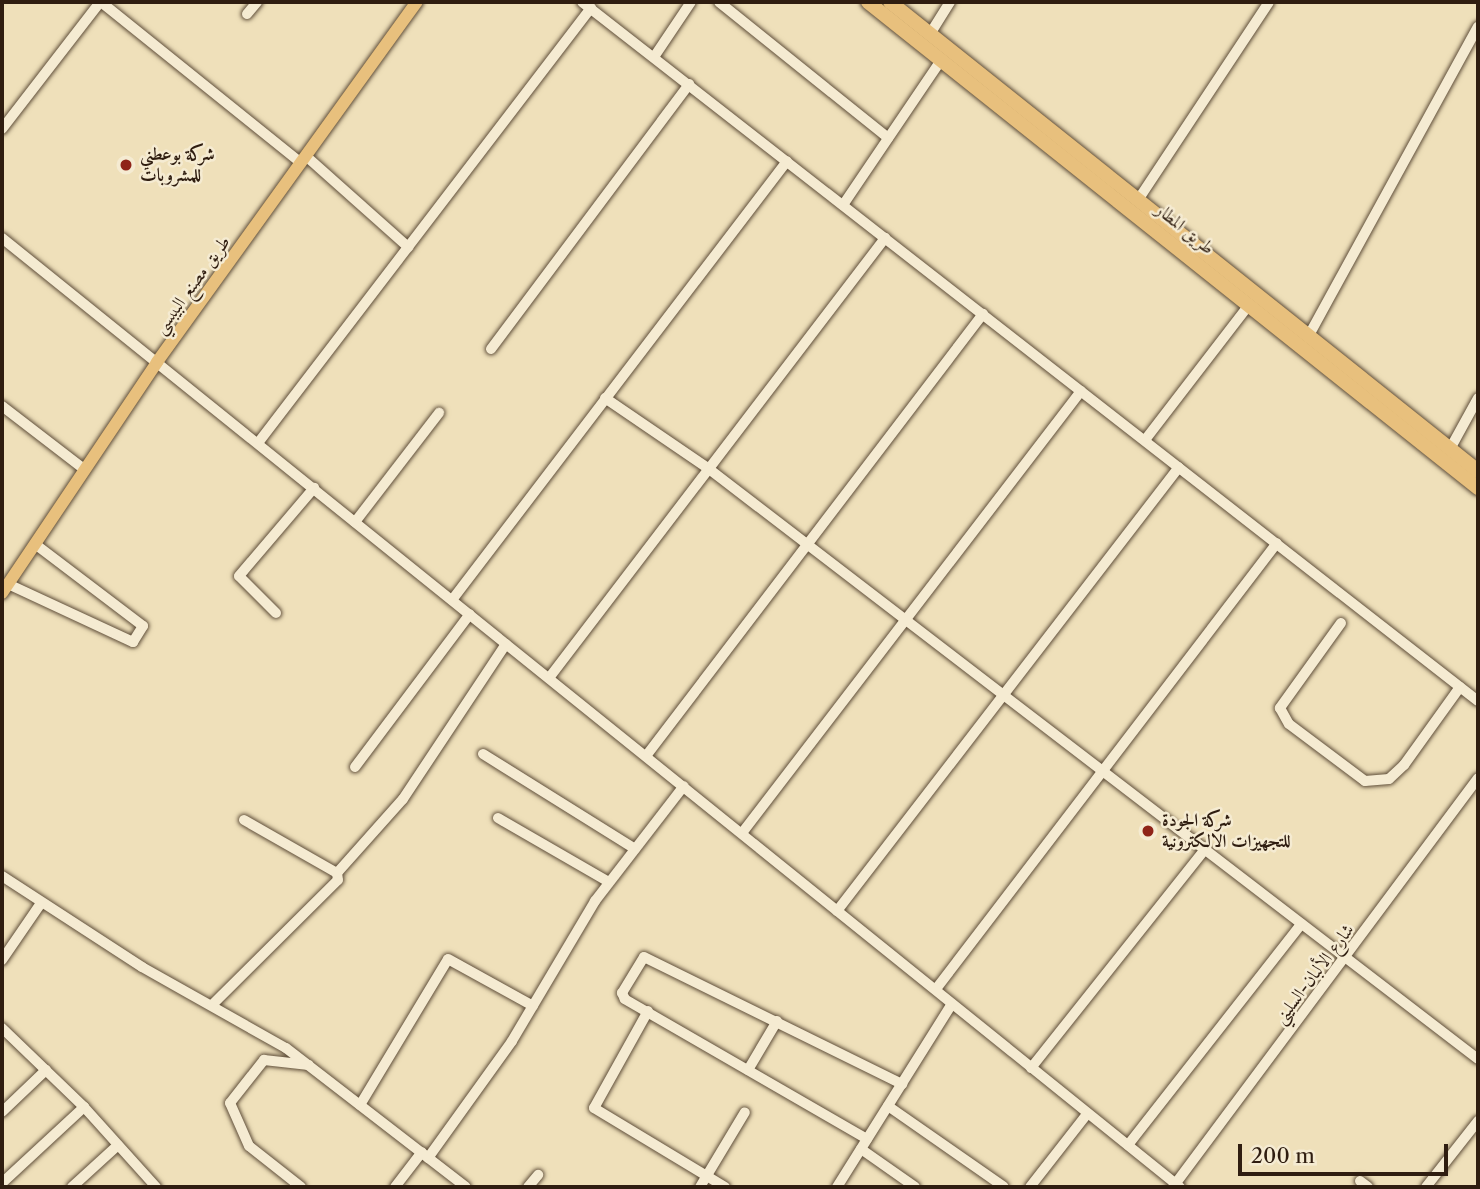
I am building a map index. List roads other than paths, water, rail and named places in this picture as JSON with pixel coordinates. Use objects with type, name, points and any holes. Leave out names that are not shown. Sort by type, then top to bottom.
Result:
[{"type":"highway","name":"طريق المطار","points":[[867,2],[1191,251],[1308,337],[1478,471]]},
{"type":"highway","name":"طريق المطار","points":[[890,2],[1138,200],[1249,305],[1478,488]]},
{"type":"main road","name":"طريق مصنع البيبسي","points":[[5,586],[157,362],[417,2]]},
{"type":"street","points":[[2,129],[101,2],[304,160],[408,247]]},
{"type":"street","points":[[247,14],[257,2]]},
{"type":"street","points":[[654,57],[691,2]]},
{"type":"street","points":[[719,2],[888,138]]},
{"type":"street","points":[[930,34],[950,2]]},
{"type":"street","points":[[1138,200],[1269,2]]},
{"type":"street","points":[[258,443],[408,247],[587,5],[1478,701]]},
{"type":"street","points":[[1308,337],[1478,26]]},
{"type":"street","points":[[843,205],[942,59]]},
{"type":"street","points":[[491,349],[689,84]]},
{"type":"street","points":[[452,600],[787,160]]},
{"type":"street","points":[[2,238],[936,989],[1176,1186]]},
{"type":"street","points":[[548,678],[885,238]]},
{"type":"street","points":[[1145,440],[1249,305]]},
{"type":"street","points":[[646,757],[983,314]]},
{"type":"street","points":[[742,833],[1081,391]]},
{"type":"street","points":[[605,398],[709,469],[1478,1059]]},
{"type":"street","points":[[1450,449],[1478,398]]},
{"type":"street","points":[[2,406],[85,470]]},
{"type":"street","points":[[355,522],[439,414]]},
{"type":"street","points":[[837,911],[1179,467]]},
{"type":"street","points":[[276,613],[239,576],[314,488]]},
{"type":"street","points":[[936,989],[1277,543]]},
{"type":"street","points":[[5,586],[133,642],[143,626],[35,544]]},
{"type":"street","points":[[355,767],[470,614]]},
{"type":"street","points":[[1341,623],[1280,708],[1289,724],[1365,781],[1389,779],[1404,765],[1460,687]]},
{"type":"street","points":[[212,1005],[338,880],[337,873],[403,799],[506,644]]},
{"type":"street","points":[[483,754],[635,849]]},
{"type":"street","name":"شارع الألبان-السليني","points":[[1176,1186],[1478,778]]},
{"type":"street","points":[[395,1187],[425,1155],[533,1006],[609,882],[684,786]]},
{"type":"street","points":[[498,818],[609,882]]},
{"type":"street","points":[[244,820],[337,873]]},
{"type":"street","points":[[1031,1068],[1205,849]]},
{"type":"street","points":[[2,876],[41,903],[310,1065],[466,1187]]},
{"type":"street","points":[[2,960],[41,903]]},
{"type":"street","points":[[1128,1145],[1301,924]]},
{"type":"street","points":[[902,1084],[648,955],[622,996],[748,1070],[864,1144],[915,1187]]},
{"type":"street","points":[[360,1105],[448,959],[533,1006]]},
{"type":"street","points":[[837,1187],[952,1004]]},
{"type":"street","points":[[648,1011],[593,1105],[598,1113],[725,1187]]},
{"type":"street","points":[[748,1070],[777,1021]]},
{"type":"street","points":[[2,1028],[84,1107],[151,1186]]},
{"type":"street","points":[[301,1187],[249,1146],[230,1102],[264,1060],[310,1065]]},
{"type":"street","points":[[2,1112],[46,1070]]},
{"type":"street","points":[[2,1183],[84,1107]]},
{"type":"street","points":[[888,1107],[1004,1187]]},
{"type":"street","points":[[700,1187],[745,1112]]},
{"type":"street","points":[[1030,1187],[1087,1114]]},
{"type":"street","points":[[1426,1187],[1478,1121]]},
{"type":"street","points":[[72,1187],[118,1145]]},
{"type":"street","points":[[528,1187],[538,1175]]},
{"type":"place","name":"شركة بوعطني للمشروبات","points":[[126,165]]},
{"type":"place","name":"شركة الجودة للتجهيزات الالكترونية","points":[[1148,831]]}]
